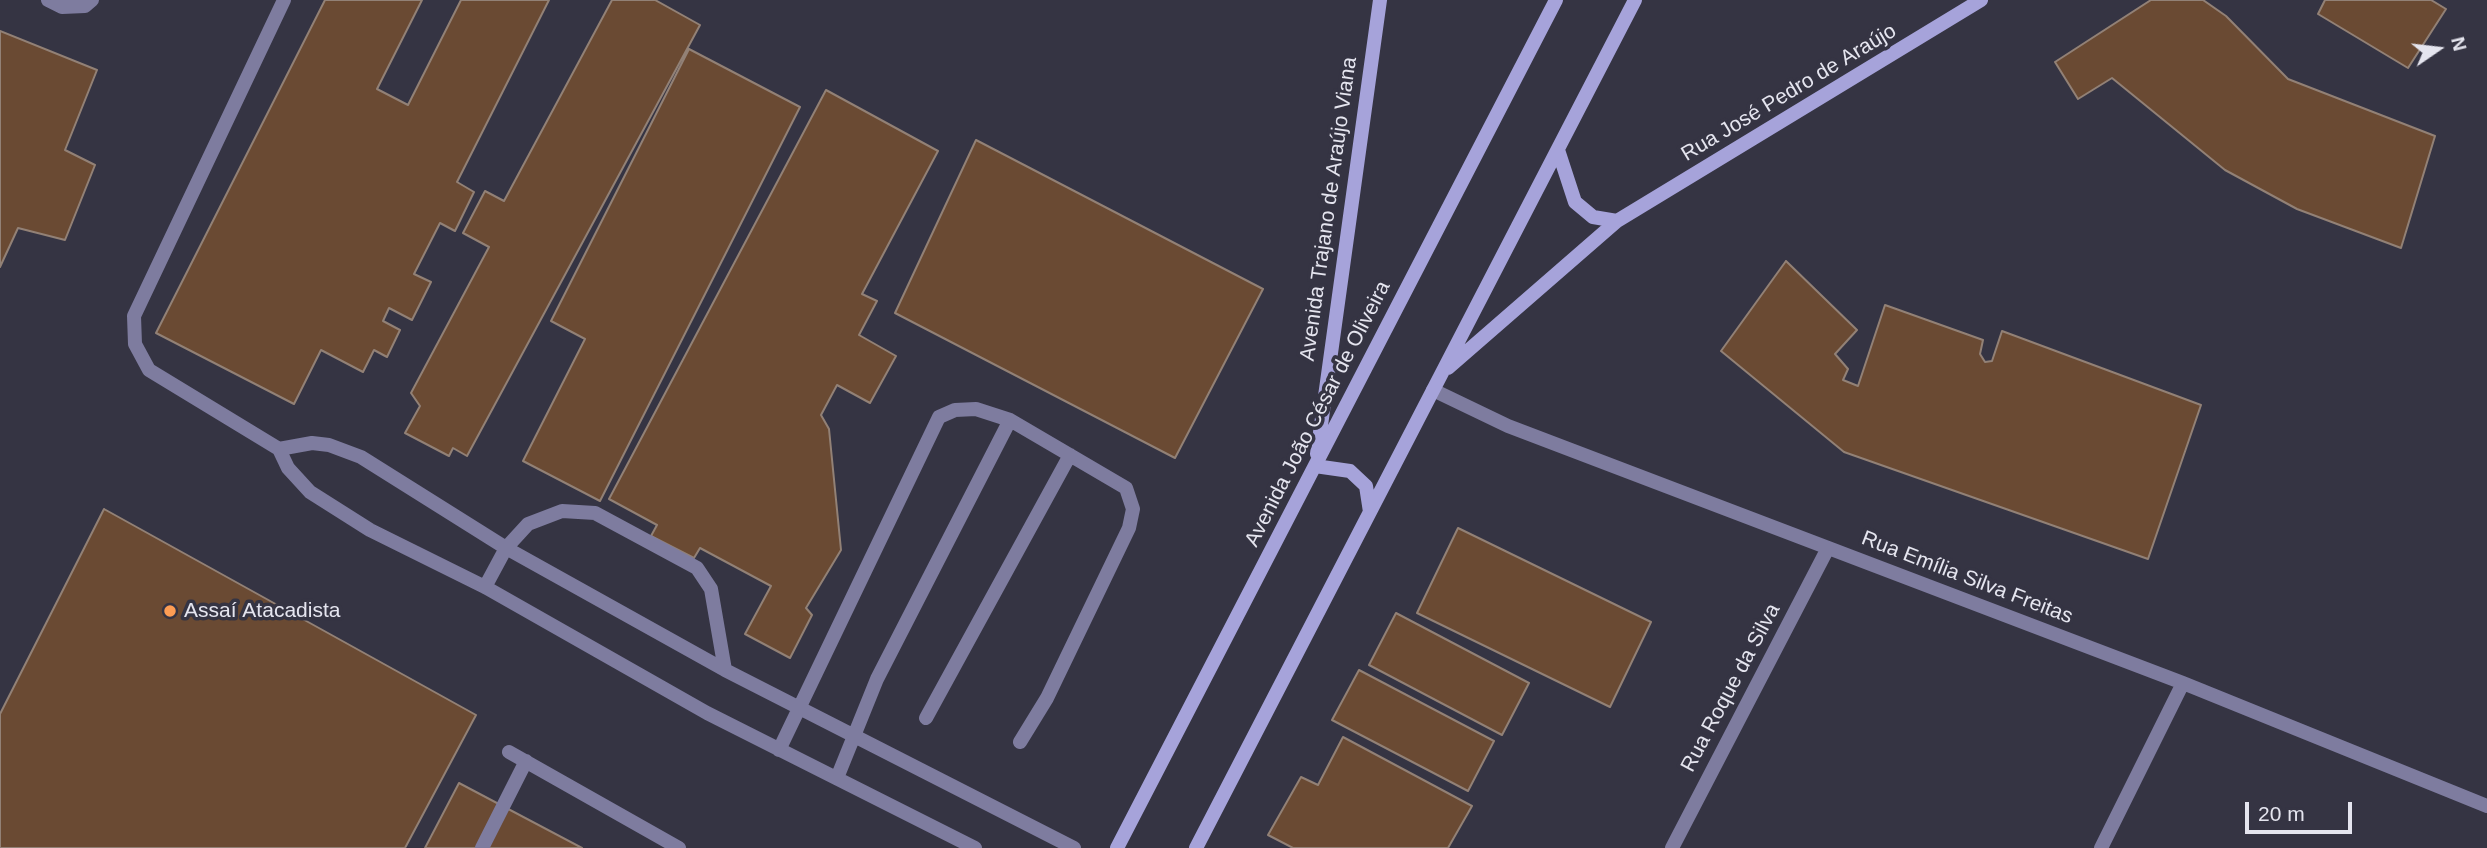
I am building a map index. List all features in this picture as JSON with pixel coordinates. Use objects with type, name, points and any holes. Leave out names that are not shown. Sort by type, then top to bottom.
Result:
[{"type":"main road","name":"Avenida Trajano de Araújo Viana","points":[[1315,466],[1380,0]]},
{"type":"main road","name":"Avenida João César de Oliveira","points":[[1117,848],[1556,0]]},
{"type":"main road","points":[[1196,848],[1635,0]]},
{"type":"main road","name":"Rua José Pedro de Araújo","points":[[1442,374],[1617,221],[1982,0]]},
{"type":"main road","points":[[1558,149],[1575,202],[1593,217],[1617,221]]},
{"type":"main road","points":[[1315,466],[1349,471],[1366,486],[1370,512]]},
{"type":"street","points":[[48,0],[62,8],[86,6],[92,0]]},
{"type":"street","points":[[284,0],[134,316],[135,344],[149,370],[279,449],[288,468],[310,492],[370,530],[485,587],[707,713],[975,848]]},
{"type":"street","name":"Rua Emília Silva Freitas","points":[[1433,390],[1508,426],[2183,683],[2487,806]]},
{"type":"street","points":[[779,750],[939,418],[955,410],[976,409],[1010,420],[1126,488],[1133,509],[1123,540],[1046,698],[1020,742]]},
{"type":"street","points":[[837,778],[877,678],[1010,420]]},
{"type":"street","points":[[279,449],[312,443],[329,445],[361,457],[506,548],[725,670],[1074,848]]},
{"type":"street","points":[[926,718],[1070,455]]},
{"type":"street","points":[[485,587],[506,548],[528,524],[562,511],[596,513],[697,568],[711,589],[725,670]]},
{"type":"street","name":"Rua Roque da Silva","points":[[1672,848],[1828,548]]},
{"type":"street","points":[[2101,848],[2183,683]]},
{"type":"street","points":[[509,752],[679,848]]},
{"type":"street","points":[[482,848],[526,761]]},
{"type":"building","points":[[325,0],[422,0],[377,89],[408,105],[461,0],[549,0],[457,182],[474,192],[455,231],[440,223],[414,274],[431,282],[412,320],[389,308],[383,321],[400,330],[387,357],[374,350],[363,372],[321,350],[294,404],[156,333]]},
{"type":"building","points":[[612,0],[655,0],[700,25],[467,456],[453,448],[449,456],[405,433],[420,406],[411,393],[489,247],[463,233],[485,191],[504,201]]},
{"type":"building","points":[[2151,0],[2203,0],[2226,16],[2288,79],[2435,136],[2401,248],[2297,209],[2225,170],[2112,78],[2078,99],[2055,62]]},
{"type":"building","points":[[2325,0],[2431,0],[2446,9],[2408,68],[2318,14]]},
{"type":"building","points":[[0,31],[97,70],[65,150],[95,165],[65,240],[18,228],[0,267]]},
{"type":"building","points":[[689,49],[800,107],[600,501],[523,461],[585,339],[551,321]]},
{"type":"building","points":[[826,90],[938,151],[862,294],[877,301],[859,335],[896,356],[870,403],[837,385],[821,415],[829,429],[841,550],[806,608],[812,615],[790,658],[745,634],[771,586],[700,548],[694,558],[651,536],[657,525],[609,499]]},
{"type":"building","points":[[976,140],[1263,289],[1175,458],[895,313]]},
{"type":"building","points":[[1786,261],[1857,330],[1835,354],[1848,369],[1843,380],[1858,386],[1885,305],[1983,340],[1980,354],[1985,362],[1992,361],[2002,331],[2201,405],[2148,559],[1844,452],[1721,351]]},
{"type":"building","name":"Assaí Atacadista","points":[[104,509],[476,715],[405,848],[0,848],[0,714]]},
{"type":"building","points":[[1458,528],[1651,622],[1610,707],[1417,613]]},
{"type":"building","points":[[1396,613],[1529,683],[1502,735],[1369,665]]},
{"type":"building","points":[[1359,670],[1494,741],[1468,791],[1332,720]]},
{"type":"building","points":[[1343,737],[1472,806],[1448,848],[1293,848],[1268,835],[1301,777],[1318,785]]},
{"type":"building","points":[[459,783],[582,848],[425,848]]},
{"type":"place","name":"Assaí Atacadista","points":[[170,611]]}]
